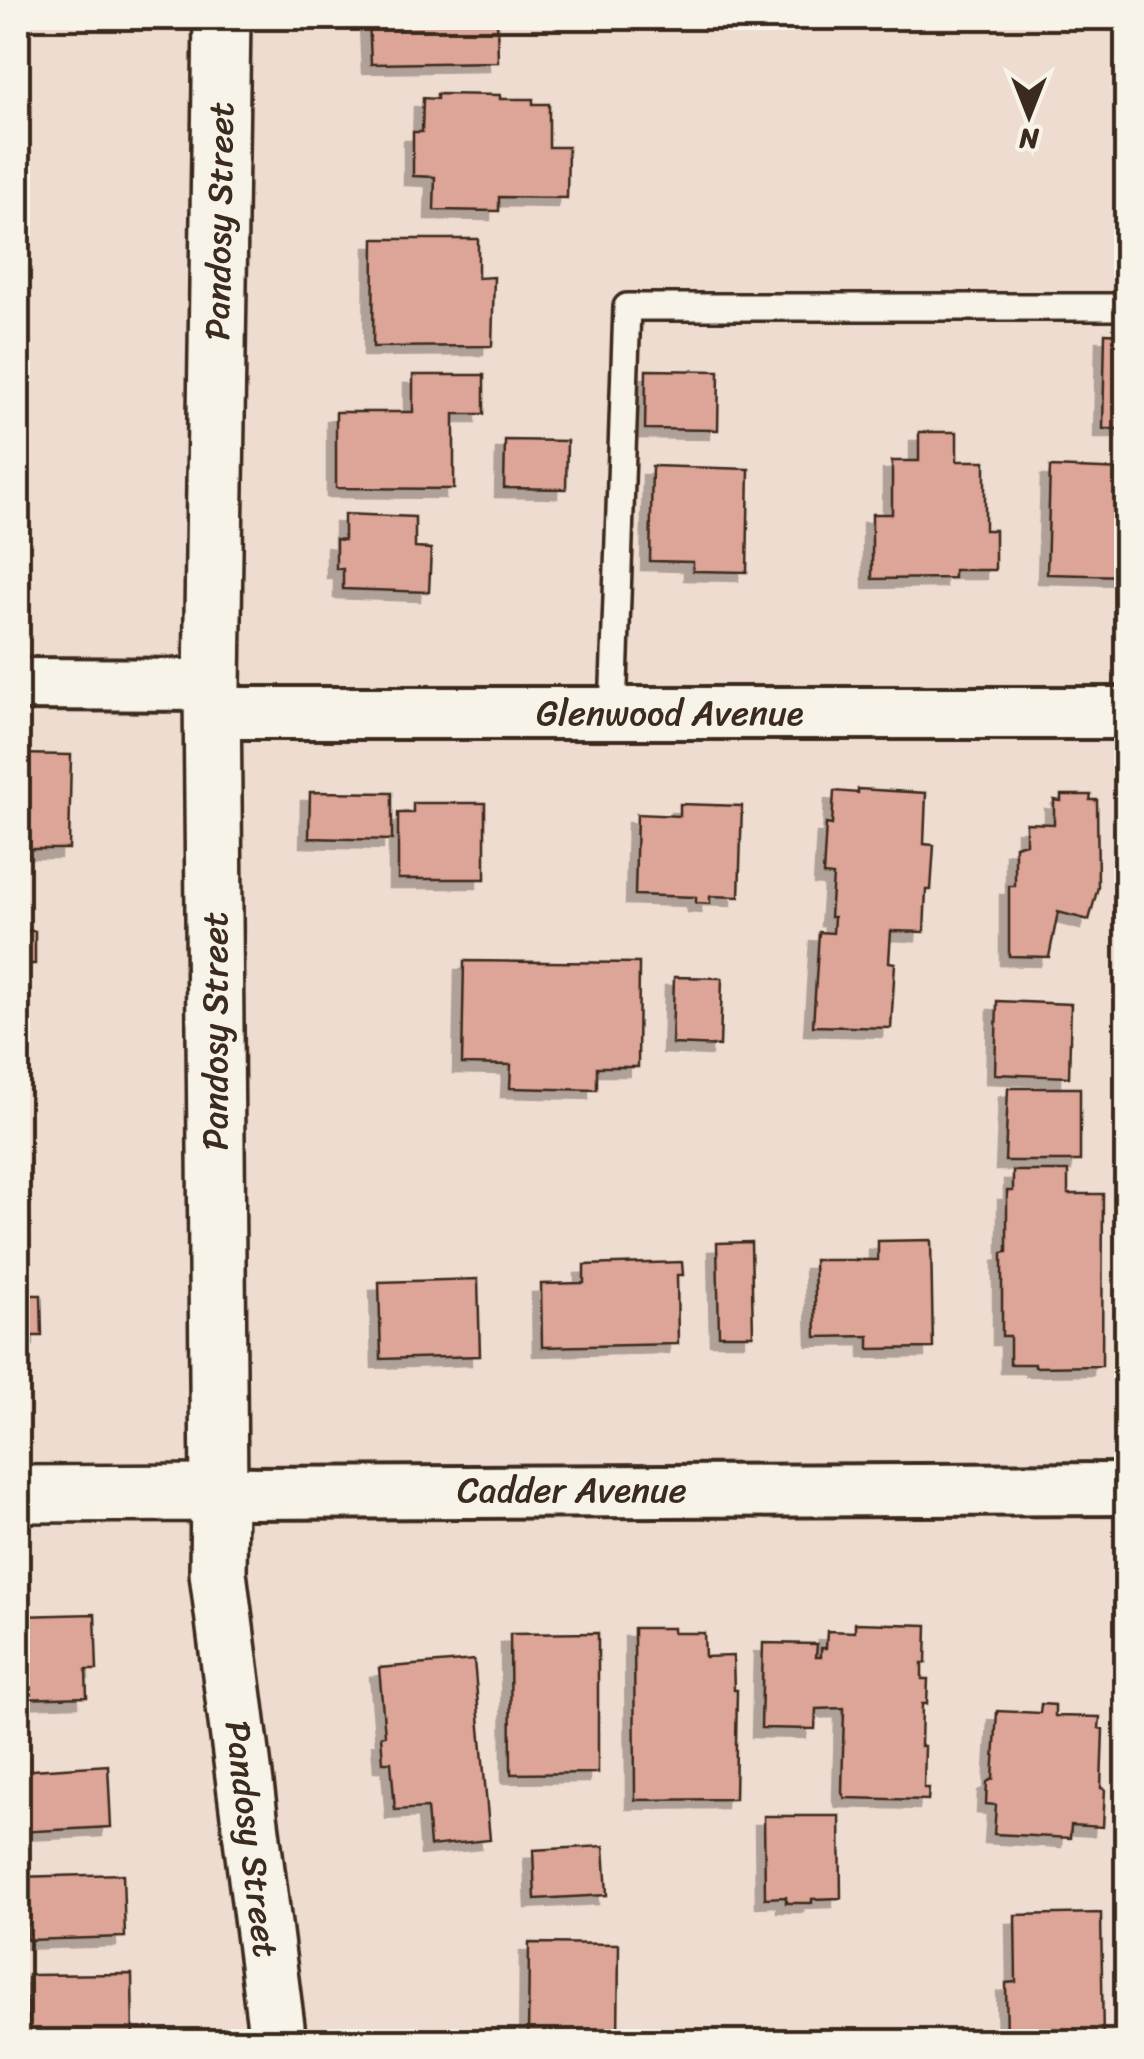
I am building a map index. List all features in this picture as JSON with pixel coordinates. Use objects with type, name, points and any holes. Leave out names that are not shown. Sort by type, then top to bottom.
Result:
[{"type":"street","name":"Pandosy Street","points":[[222,18],[212,699],[218,1573],[278,2042]]},
{"type":"street","name":"Glenwood Avenue","points":[[18,684],[212,699],[613,713],[1126,713]]},
{"type":"street","name":"Cadder Avenue","points":[[18,1494],[1126,1489]]},
{"type":"lane","points":[[613,713],[627,306],[1126,307]]},
{"type":"building","points":[[369,18],[497,18],[498,62],[371,64]]},
{"type":"building","points":[[437,94],[500,95],[500,99],[533,99],[533,104],[549,104],[549,147],[568,147],[567,198],[499,197],[499,211],[434,210],[435,177],[413,176],[413,132],[422,132],[423,98],[437,99]]},
{"type":"building","points":[[374,239],[478,239],[478,278],[494,277],[492,346],[373,347]]},
{"type":"building","points":[[1105,333],[1126,334],[1126,429],[1103,429]]},
{"type":"building","points":[[646,370],[719,371],[718,430],[645,429]]},
{"type":"building","points":[[413,375],[484,375],[484,414],[454,414],[454,489],[336,488],[336,412],[413,412]]},
{"type":"building","points":[[919,432],[957,432],[957,461],[985,461],[985,530],[995,530],[995,570],[954,570],[954,578],[872,579],[872,514],[892,514],[892,461],[919,461]]},
{"type":"building","points":[[505,440],[567,441],[566,489],[504,488]]},
{"type":"building","points":[[652,466],[749,469],[747,572],[693,571],[693,562],[650,561]]},
{"type":"building","points":[[1050,467],[1126,470],[1126,576],[1047,574]]},
{"type":"building","points":[[344,514],[415,517],[415,548],[431,549],[429,592],[343,589],[343,569],[336,569],[336,539],[344,540]]},
{"type":"building","points":[[18,754],[71,755],[69,849],[18,849]]},
{"type":"building","points":[[858,789],[926,793],[924,844],[934,845],[924,932],[891,931],[889,962],[895,963],[891,1028],[813,1026],[819,932],[833,933],[833,876],[823,875],[826,824],[832,825],[834,791],[858,793]]},
{"type":"building","points":[[310,792],[392,793],[392,840],[309,838]]},
{"type":"building","points":[[1061,795],[1091,795],[1090,800],[1097,800],[1098,887],[1089,920],[1058,912],[1049,957],[1009,956],[1009,886],[1015,886],[1015,846],[1026,843],[1026,823],[1054,824],[1054,800],[1061,801]]},
{"type":"building","points":[[413,803],[485,803],[485,879],[398,879],[398,813],[413,813]]},
{"type":"building","points":[[680,804],[742,806],[739,897],[710,896],[710,904],[696,903],[696,897],[635,895],[637,814],[680,816]]},
{"type":"building","points":[[18,872],[20,931],[35,931],[35,964],[18,964]]},
{"type":"building","points":[[464,961],[639,963],[638,1067],[597,1067],[597,1090],[510,1088],[511,1065],[462,1064]]},
{"type":"building","points":[[674,977],[722,978],[720,1046],[672,1044]]},
{"type":"building","points":[[18,1000],[25,1000],[25,1065],[18,1065]]},
{"type":"building","points":[[997,1001],[1071,1004],[1069,1077],[995,1074]]},
{"type":"building","points":[[1008,1088],[1080,1088],[1080,1161],[1005,1161]]},
{"type":"building","points":[[1013,1171],[1068,1171],[1068,1194],[1103,1194],[1102,1366],[1010,1364],[1010,1336],[1002,1336],[1002,1253],[1007,1252],[1007,1191],[1013,1191]]},
{"type":"building","points":[[931,1240],[933,1348],[869,1349],[869,1336],[816,1337],[814,1260],[878,1260],[878,1241]]},
{"type":"building","points":[[751,1242],[753,1335],[719,1335],[717,1243]]},
{"type":"building","points":[[682,1262],[683,1275],[677,1275],[678,1344],[542,1347],[541,1284],[584,1283],[584,1265]]},
{"type":"building","points":[[18,1271],[24,1271],[24,1295],[41,1295],[42,1336],[25,1336],[25,1351],[18,1352]]},
{"type":"building","points":[[478,1279],[480,1356],[381,1359],[379,1282]]},
{"type":"building","points":[[95,1614],[97,1670],[86,1670],[87,1697],[19,1699],[18,1616]]},
{"type":"building","points":[[855,1623],[927,1625],[922,1679],[928,1679],[927,1704],[922,1704],[921,1746],[925,1746],[924,1788],[929,1788],[928,1800],[845,1798],[844,1708],[816,1709],[815,1729],[761,1728],[763,1643],[817,1644],[816,1657],[821,1657],[827,1631],[855,1632]]},
{"type":"building","points":[[634,1628],[704,1633],[705,1657],[733,1656],[737,1690],[735,1799],[635,1800]]},
{"type":"building","points":[[598,1633],[598,1773],[511,1774],[510,1634]]},
{"type":"building","points":[[474,1660],[490,1840],[430,1846],[427,1808],[395,1810],[391,1762],[383,1762],[381,1736],[385,1735],[379,1668]]},
{"type":"building","points":[[1041,1704],[1055,1705],[1055,1716],[1100,1717],[1101,1788],[1105,1789],[1103,1827],[1071,1825],[1070,1838],[994,1834],[996,1805],[986,1804],[987,1782],[993,1779],[997,1711],[1040,1713]]},
{"type":"building","points":[[108,1765],[111,1827],[18,1832],[18,1771]]},
{"type":"building","points":[[764,1816],[840,1816],[841,1898],[786,1903],[786,1897],[765,1898]]},
{"type":"building","points":[[604,1846],[607,1895],[535,1899],[533,1850]]},
{"type":"building","points":[[123,1874],[125,1937],[27,1940],[26,1910],[18,1910],[18,1877]]},
{"type":"building","points":[[1101,1913],[1103,2042],[1007,2042],[1006,1983],[1016,1982],[1015,1915]]},
{"type":"building","points":[[529,1943],[619,1944],[618,2042],[528,2042]]},
{"type":"building","points":[[132,1974],[133,2042],[28,2042],[28,1975]]}]
